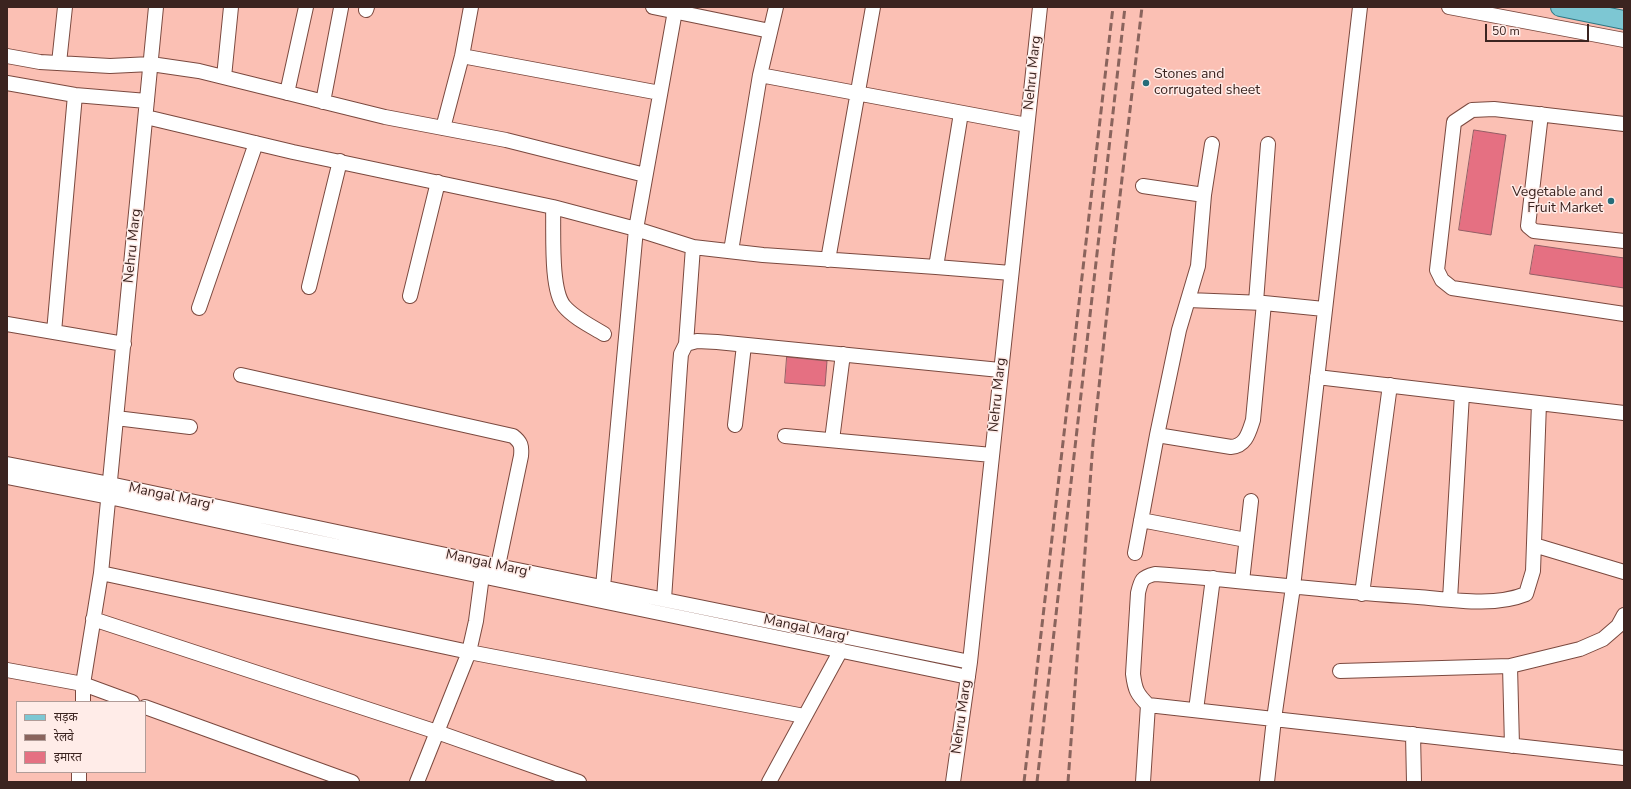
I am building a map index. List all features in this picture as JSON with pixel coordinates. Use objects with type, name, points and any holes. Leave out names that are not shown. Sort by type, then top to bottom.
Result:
[{"type":"main road","points":[[1560,7],[1624,20]]},
{"type":"street","points":[[59,63],[65,7]]},
{"type":"street","name":"Nehru Marg","points":[[83,701],[84,684],[101,573],[156,7]]},
{"type":"street","points":[[224,77],[231,7]]},
{"type":"street","points":[[287,93],[306,7]]},
{"type":"street","points":[[443,128],[462,56],[471,7]]},
{"type":"street","points":[[652,7],[770,31]]},
{"type":"street","points":[[731,252],[760,75],[776,7]]},
{"type":"street","points":[[828,260],[873,7]]},
{"type":"street","name":"Nehru Marg","points":[[953,782],[970,662],[1040,7]]},
{"type":"street","points":[[1267,782],[1274,719],[1293,587],[1360,7]]},
{"type":"street","points":[[1449,7],[1624,40]]},
{"type":"street","points":[[322,102],[341,8]]},
{"type":"street","points":[[603,587],[636,229],[675,11]]},
{"type":"street","points":[[7,56],[59,63],[110,66],[151,64],[199,71],[385,117],[506,140],[645,176]]},
{"type":"street","points":[[462,56],[660,93]]},
{"type":"street","points":[[760,75],[1027,125]]},
{"type":"street","points":[[7,83],[75,95],[147,101]]},
{"type":"street","points":[[54,332],[75,95]]},
{"type":"street","points":[[1624,124],[1494,108],[1472,110],[1454,122],[1437,270],[1442,280],[1452,288],[1624,314]]},
{"type":"street","points":[[936,267],[961,113]]},
{"type":"street","points":[[1541,114],[1528,226],[1534,231],[1624,241]]},
{"type":"street","points":[[146,117],[256,143],[553,207],[636,229],[693,247],[762,255],[936,267],[1011,274]]},
{"type":"street","points":[[200,308],[256,143]]},
{"type":"street","points":[[1135,553],[1157,435],[1179,330],[1198,266],[1204,195],[1212,144]]},
{"type":"street","points":[[1157,435],[1231,448],[1238,447],[1243,443],[1249,433],[1253,420],[1268,144]]},
{"type":"street","points":[[309,287],[340,161]]},
{"type":"street","points":[[410,296],[438,182]]},
{"type":"street","points":[[1143,186],[1204,195]]},
{"type":"street","points":[[553,207],[554,271],[560,300],[564,307],[604,334]]},
{"type":"street","points":[[664,599],[680,366],[681,354],[686,344],[693,247]]},
{"type":"street","points":[[1188,300],[1260,302],[1324,309]]},
{"type":"street","points":[[7,324],[124,344]]},
{"type":"street","points":[[686,344],[697,341],[1000,370]]},
{"type":"street","points":[[735,425],[744,345]]},
{"type":"street","points":[[832,440],[843,354]]},
{"type":"street","points":[[241,375],[513,436],[519,440],[522,447],[497,573],[968,677]]},
{"type":"street","points":[[1317,377],[1624,413]]},
{"type":"street","points":[[1362,594],[1390,386]]},
{"type":"street","points":[[1450,599],[1462,394]]},
{"type":"street","points":[[1539,403],[1533,571],[1526,594],[1515,599],[1500,602],[1362,594],[1213,578],[1155,574],[1146,576],[1141,583],[1138,593],[1133,674],[1137,693],[1148,705],[1624,758]]},
{"type":"street","points":[[116,418],[190,427]]},
{"type":"street","points":[[785,436],[992,455]]},
{"type":"street","name":"Mangal Marg'","points":[[7,464],[109,490],[482,570],[603,587],[970,662]]},
{"type":"street","points":[[7,477],[109,490]]},
{"type":"street","points":[[1242,581],[1251,501]]},
{"type":"street","points":[[1142,520],[1246,540]]},
{"type":"street","points":[[1534,545],[1624,572]]},
{"type":"street","points":[[417,782],[469,652],[476,621],[482,570]]},
{"type":"street","points":[[101,573],[469,652],[804,716]]},
{"type":"street","points":[[1196,710],[1213,578]]},
{"type":"street","points":[[1340,671],[1510,666],[1580,649],[1603,639],[1618,626],[1624,615]]},
{"type":"street","points":[[94,619],[437,732],[579,782]]},
{"type":"street","points":[[768,782],[841,650]]},
{"type":"street","points":[[1510,666],[1512,746]]},
{"type":"street","points":[[7,670],[84,684],[129,701]]},
{"type":"street","points":[[1143,782],[1148,705]]},
{"type":"street","points":[[146,707],[352,782]]},
{"type":"street","points":[[1413,734],[1414,782]]},
{"type":"building","points":[[1474,130],[1506,135],[1491,235],[1459,230]]},
{"type":"building","points":[[1535,245],[1624,258],[1624,288],[1530,274]]},
{"type":"building","points":[[787,357],[827,361],[825,386],[785,383]]},
{"type":"railway","points":[[1024,782],[1113,7]]},
{"type":"railway","points":[[1037,782],[1125,7]]},
{"type":"railway","points":[[1068,782],[1093,443],[1142,7]]},
{"type":"place","name":"Stones and corrugated sheet","points":[[1146,83]]},
{"type":"place","name":"Vegetable and Fruit Market","points":[[1611,201]]}]
